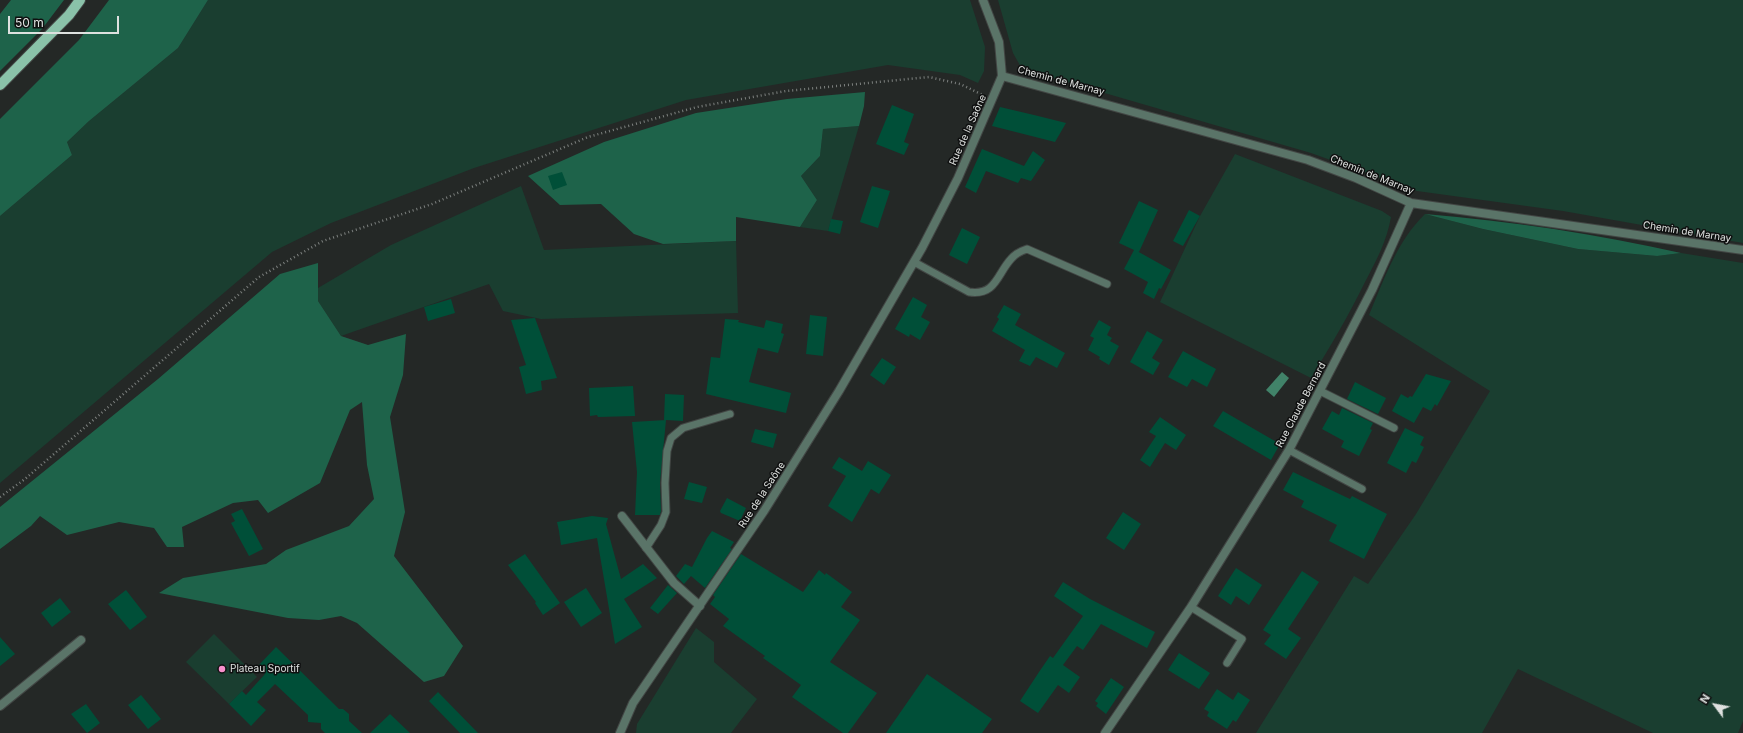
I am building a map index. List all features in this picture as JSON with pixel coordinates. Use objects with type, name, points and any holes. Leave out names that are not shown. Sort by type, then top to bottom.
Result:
[{"type":"main road","points":[[0,85],[69,14],[80,0]]},
{"type":"street","name":"Rue de la Saône","points":[[620,733],[633,703],[773,498],[839,391],[914,262],[958,178],[1002,76],[999,42],[983,0]]},
{"type":"street","name":"Chemin de Marnay","points":[[1002,76],[1308,160],[1356,178],[1411,203],[1743,250]]},
{"type":"street","name":"Rue Claude Bernard","points":[[1106,733],[1191,607],[1289,450],[1372,290],[1411,203]]},
{"type":"street","points":[[622,516],[674,583],[700,606]]},
{"type":"street","points":[[0,706],[81,640]]},
{"type":"lane","points":[[914,262],[969,292],[977,293],[982,292],[997,282],[1010,260],[1018,252],[1027,249],[1107,284]]},
{"type":"lane","points":[[1320,390],[1394,428]]},
{"type":"lane","points":[[646,548],[661,525],[666,512],[665,483],[667,451],[672,438],[683,428],[730,414]]},
{"type":"lane","points":[[1289,450],[1362,489]]},
{"type":"lane","points":[[1191,607],[1242,639],[1227,663]]},
{"type":"path","points":[[0,498],[25,479],[259,277],[323,241],[432,204],[588,137],[697,107],[786,90],[929,77],[960,84],[992,99]]},
{"type":"shaded area","points":[[11,0],[64,0],[42,29],[0,71],[0,14]]},
{"type":"shaded area","points":[[109,0],[208,0],[178,48],[89,121],[67,142],[72,155],[0,216],[0,119],[79,40]]},
{"type":"shaded area","points":[[208,0],[970,0],[985,47],[984,71],[978,83],[960,75],[888,65],[686,100],[474,168],[331,223],[272,252],[0,483],[0,216],[72,155],[67,142],[89,121],[178,48]]},
{"type":"shaded area","points":[[998,0],[1743,0],[1743,243],[1563,211],[1417,191],[1311,153],[1022,69],[1013,53]]},
{"type":"shaded area","points":[[865,92],[864,106],[859,126],[823,129],[820,156],[801,176],[817,200],[800,227],[736,217],[736,241],[663,244],[634,234],[601,204],[560,205],[528,176],[604,142],[696,113],[787,99]]},
{"type":"shaded area","points":[[859,126],[828,231],[800,227],[817,200],[801,176],[820,156],[823,129]]},
{"type":"shaded area","points":[[1235,154],[1382,211],[1391,217],[1381,251],[1346,319],[1311,378],[1160,302],[1200,216]]},
{"type":"shaded area","points":[[521,186],[544,250],[736,241],[738,313],[541,319],[503,311],[489,284],[341,336],[318,301],[318,288],[391,245]]},
{"type":"shaded area","points":[[1425,214],[1483,229],[1578,249],[1657,256],[1681,253],[1743,263],[1743,721],[1738,733],[1653,733],[1518,669],[1482,733],[1256,733],[1354,576],[1368,584],[1416,514],[1490,391],[1369,315],[1399,249],[1415,225]]},
{"type":"shaded area","points":[[1425,214],[1489,220],[1554,229],[1681,253],[1657,256],[1578,249],[1483,229]]},
{"type":"shaded area","points":[[318,263],[318,301],[341,336],[368,345],[406,334],[403,375],[390,417],[405,512],[394,556],[463,646],[444,676],[424,682],[357,623],[341,616],[319,620],[288,618],[159,593],[183,578],[266,564],[286,550],[349,526],[374,499],[367,465],[362,402],[350,410],[320,483],[268,513],[258,500],[233,503],[182,527],[184,547],[167,547],[154,528],[119,522],[67,535],[40,516],[31,526],[0,549],[0,507],[158,379],[280,274]]},
{"type":"shaded area","points":[[1282,372],[1289,378],[1274,397],[1266,390]]},
{"type":"shaded area","points":[[696,628],[714,642],[714,662],[757,699],[731,733],[636,733],[637,724]]},
{"type":"shaded area","name":"Plateau Sportif","points":[[214,634],[257,677],[229,704],[186,662]]},
{"type":"building","points":[[892,105],[914,114],[904,142],[909,144],[904,155],[876,144]]},
{"type":"building","points":[[1000,107],[1066,123],[1055,142],[992,126]]},
{"type":"building","points":[[982,149],[1024,166],[1033,151],[1045,160],[1031,181],[1021,178],[1018,183],[986,171],[976,193],[965,187]]},
{"type":"building","points":[[562,172],[567,185],[553,190],[548,176]]},
{"type":"building","points":[[872,186],[890,191],[878,228],[860,222]]},
{"type":"building","points":[[1139,201],[1158,210],[1139,252],[1137,251],[1171,270],[1161,289],[1159,288],[1154,299],[1143,293],[1148,282],[1124,269],[1134,250],[1119,243]]},
{"type":"building","points":[[1189,210],[1200,216],[1183,246],[1173,241]]},
{"type":"building","points":[[831,219],[843,221],[840,234],[828,231]]},
{"type":"building","points":[[962,228],[980,237],[967,264],[949,255]]},
{"type":"building","points":[[913,297],[927,305],[921,317],[930,322],[920,340],[910,334],[909,337],[895,329]]},
{"type":"building","points":[[451,299],[455,313],[428,321],[424,307]]},
{"type":"building","points":[[1004,305],[1021,314],[1015,325],[1065,353],[1057,368],[1036,357],[1030,366],[1019,361],[1025,350],[992,331],[999,319],[997,317]]},
{"type":"building","points":[[810,315],[827,317],[823,356],[806,354]]},
{"type":"building","points":[[535,318],[557,378],[541,381],[542,390],[526,394],[519,367],[526,365],[511,320]]},
{"type":"building","points":[[725,319],[739,320],[738,322],[764,328],[766,320],[783,324],[781,333],[784,334],[778,353],[758,348],[749,382],[791,393],[786,413],[706,394],[711,357],[720,358]]},
{"type":"building","points":[[1099,320],[1111,327],[1107,335],[1112,338],[1110,341],[1119,346],[1109,365],[1099,359],[1100,357],[1088,350],[1094,338],[1090,336]]},
{"type":"building","points":[[1147,331],[1163,340],[1152,358],[1160,363],[1153,375],[1130,362]]},
{"type":"building","points":[[1183,351],[1216,369],[1207,387],[1192,379],[1187,387],[1168,377]]},
{"type":"building","points":[[882,358],[896,367],[884,385],[870,375]]},
{"type":"building","points":[[1426,374],[1451,381],[1437,406],[1435,404],[1431,411],[1423,407],[1414,423],[1392,411],[1401,394],[1408,398],[1410,396],[1412,397]]},
{"type":"building","points":[[1355,382],[1386,398],[1378,414],[1347,399]]},
{"type":"building","points":[[633,386],[635,416],[590,416],[589,388]]},
{"type":"building","points":[[665,394],[684,395],[683,421],[664,420]]},
{"type":"building","points":[[1342,408],[1373,423],[1370,429],[1372,430],[1359,456],[1341,447],[1344,441],[1322,429],[1332,411],[1339,415]]},
{"type":"building","points":[[1223,411],[1280,444],[1271,460],[1213,426]]},
{"type":"building","points":[[1160,417],[1186,435],[1176,450],[1165,443],[1150,467],[1140,460],[1156,436],[1149,432]]},
{"type":"building","points":[[666,420],[660,483],[660,515],[635,515],[637,472],[632,422]]},
{"type":"building","points":[[1405,428],[1424,437],[1420,445],[1424,447],[1416,463],[1412,461],[1406,473],[1387,463]]},
{"type":"building","points":[[755,429],[777,434],[773,448],[751,442]]},
{"type":"building","points":[[839,457],[862,471],[868,461],[891,475],[879,494],[871,489],[852,522],[828,506],[846,476],[832,468]]},
{"type":"building","points":[[1293,472],[1350,499],[1352,496],[1387,514],[1364,559],[1329,541],[1337,525],[1301,507],[1304,501],[1283,490]]},
{"type":"building","points":[[689,482],[707,487],[702,503],[684,499]]},
{"type":"building","points":[[727,498],[746,508],[740,521],[721,513],[720,511]]},
{"type":"building","points":[[242,509],[263,549],[249,556],[231,523],[235,521],[231,514]]},
{"type":"building","points":[[1123,512],[1141,524],[1124,550],[1106,538]]},
{"type":"building","points":[[592,516],[608,518],[606,524],[621,579],[643,564],[657,578],[624,599],[642,627],[615,644],[597,538],[561,545],[557,522]]},
{"type":"building","points":[[712,531],[734,542],[730,548],[732,549],[705,588],[691,576],[684,584],[676,576],[685,564],[692,567]]},
{"type":"building","points":[[525,554],[560,603],[543,615],[535,603],[536,602],[508,565]]},
{"type":"building","points":[[741,554],[803,592],[819,570],[825,575],[826,573],[852,592],[841,607],[860,620],[830,662],[877,693],[848,733],[843,733],[792,697],[801,685],[763,658],[765,656],[723,626],[729,619],[710,604],[715,597],[713,595]]},
{"type":"building","points":[[1236,568],[1262,585],[1249,605],[1236,596],[1231,605],[1218,596]]},
{"type":"building","points":[[1302,571],[1319,582],[1288,629],[1301,638],[1286,659],[1264,644],[1271,635],[1263,630]]},
{"type":"building","points":[[1063,582],[1090,599],[1155,632],[1147,648],[1101,624],[1083,650],[1077,646],[1063,665],[1080,677],[1069,693],[1058,685],[1038,713],[1020,701],[1050,656],[1053,658],[1083,616],[1054,596]]},
{"type":"building","points":[[668,585],[677,593],[658,614],[650,608]]},
{"type":"building","points":[[586,588],[602,613],[581,627],[564,602]]},
{"type":"building","points":[[126,590],[147,617],[130,630],[108,604]]},
{"type":"building","points":[[60,598],[71,612],[52,627],[41,613]]},
{"type":"building","points":[[0,637],[15,654],[0,666]]},
{"type":"building","points":[[276,647],[339,709],[343,709],[349,714],[349,721],[362,733],[325,733],[321,729],[321,723],[308,722],[308,715],[275,684],[257,702],[266,710],[251,726],[229,704],[242,691],[246,695],[265,674],[257,667]]},
{"type":"building","points":[[1179,653],[1210,673],[1199,689],[1168,670]]},
{"type":"building","points":[[927,674],[992,719],[982,733],[886,733]]},
{"type":"building","points":[[1111,678],[1124,687],[1106,714],[1096,706],[1098,703],[1095,701]]},
{"type":"building","points":[[1217,689],[1233,700],[1238,692],[1250,700],[1236,722],[1233,720],[1227,729],[1207,716],[1209,712],[1204,709]]},
{"type":"building","points":[[438,692],[478,733],[460,733],[429,701]]},
{"type":"building","points":[[141,695],[161,719],[148,729],[128,705]]},
{"type":"building","points":[[86,704],[100,723],[87,733],[71,714]]},
{"type":"building","points":[[390,714],[410,733],[370,733]]},
{"type":"place","name":"Plateau Sportif","points":[[222,669]]}]
